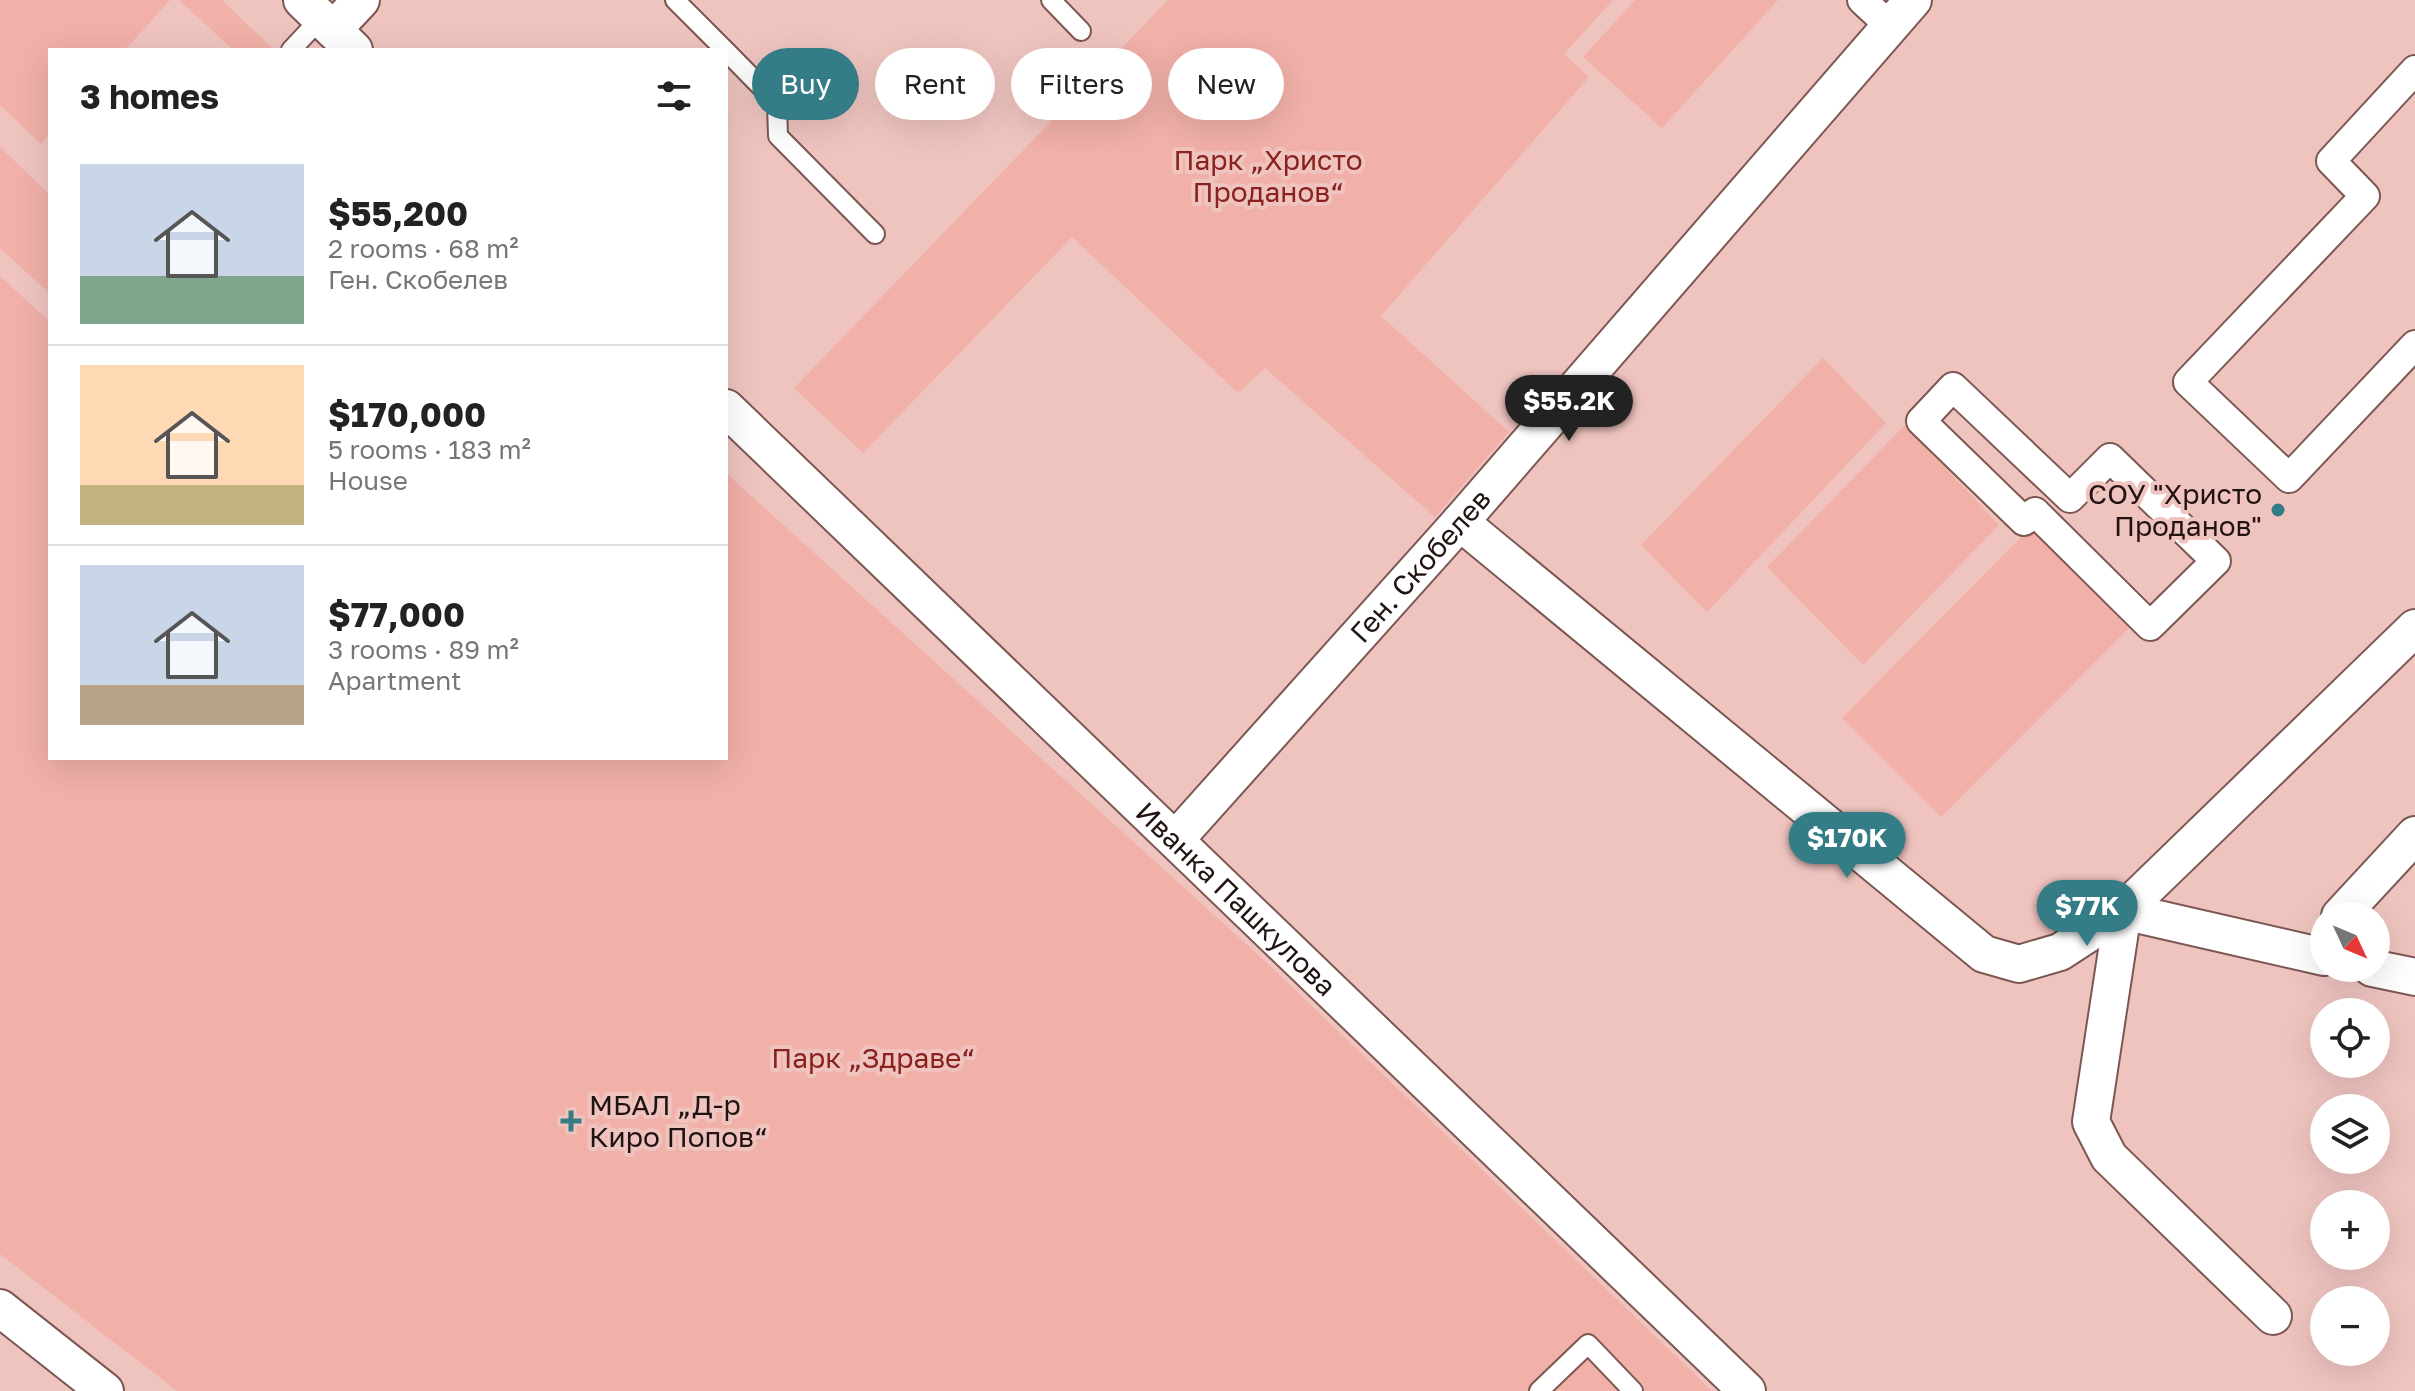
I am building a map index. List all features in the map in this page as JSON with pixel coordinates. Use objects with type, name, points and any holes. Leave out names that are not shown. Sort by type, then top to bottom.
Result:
[{"type":"street","points":[[328,24],[361,0]]},
{"type":"street","points":[[1862,0],[1901,13]]},
{"type":"street","name":"Ген. Скобелев","points":[[1175,840],[1460,522],[1901,13]]},
{"type":"street","points":[[2415,70],[2331,161],[2365,196],[2188,382],[2289,478],[2415,345]]},
{"type":"street","points":[[1953,387],[2070,498],[2110,458],[2216,561],[2150,626],[2035,512],[2024,521],[1921,421],[1953,387]]},
{"type":"street","name":"Иванка Пашкулова","points":[[728,410],[1747,1391]]},
{"type":"street","points":[[1460,522],[1984,954],[2019,964],[2060,952],[2123,911],[2415,628]]},
{"type":"street","points":[[2353,902],[2415,835]]},
{"type":"street","points":[[2123,911],[2310,946]]},
{"type":"street","points":[[2123,911],[2091,1122],[2109,1157],[2273,1316]]},
{"type":"street","points":[[2390,972],[2415,977]]},
{"type":"street","points":[[0,1308],[105,1391]]},
{"type":"lane","points":[[675,0],[722,48]]},
{"type":"lane","points":[[1051,0],[1081,31]]},
{"type":"lane","points":[[294,48],[328,24]]},
{"type":"lane","points":[[728,54],[777,103],[778,136],[875,234]]},
{"type":"lane","points":[[1539,1391],[1588,1344],[1633,1391]]},
{"type":"green space","points":[[0,0],[170,0],[127,48],[48,48],[48,136],[41,144],[0,105]]},
{"type":"green space","points":[[179,0],[222,0],[272,48],[231,48]]},
{"type":"green space","name":"Парк „Христо Проданов“","points":[[1168,0],[1613,0],[1564,54],[1589,77],[1381,316],[1509,432],[1435,517],[1265,368],[1238,393],[1072,237],[863,453],[794,388],[1052,120],[1152,120],[1152,48],[1122,48]]},
{"type":"green space","points":[[1635,0],[1778,0],[1662,128],[1583,57]]},
{"type":"green space","points":[[0,147],[48,193],[48,292],[0,248]]},
{"type":"green space","name":"Парк „Здраве“","points":[[0,276],[48,320],[48,760],[728,760],[728,475],[1265,961],[1712,1391],[177,1391],[0,1254]]},
{"type":"green space","points":[[1823,358],[1886,423],[1707,612],[1641,545]]},
{"type":"green space","points":[[1905,425],[1999,525],[1863,665],[1767,567]]},
{"type":"green space","points":[[2032,526],[2130,627],[1941,817],[1842,718]]},
{"type":"place","name":"СОУ \"Христо Проданов\"","points":[[2278,510]]},
{"type":"place","name":"МБАЛ „Д-р Киро Попов“","points":[[571,1121]]}]
